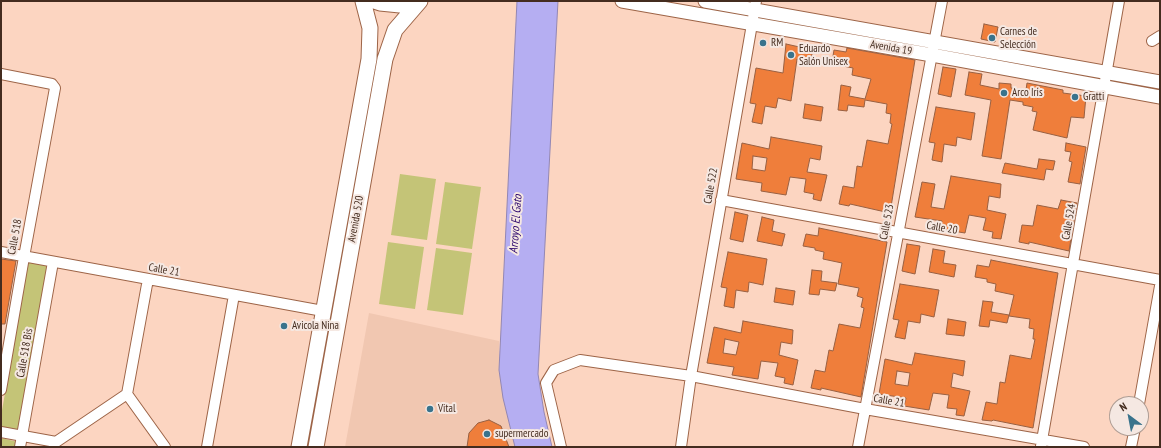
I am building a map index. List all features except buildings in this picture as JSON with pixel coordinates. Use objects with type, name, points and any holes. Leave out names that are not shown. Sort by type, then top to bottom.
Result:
[{"type":"main road","name":"Avenida 520","points":[[299,447],[369,59],[370,28],[363,1]]},
{"type":"main road","points":[[374,1],[400,5],[419,1]]},
{"type":"main road","name":"Avenida 520","points":[[316,447],[385,59],[395,30],[419,1]]},
{"type":"main road","name":"Avenida 19","points":[[622,1],[932,55],[1160,97]]},
{"type":"main road","name":"Avenida 19","points":[[705,1],[755,5],[934,41],[1160,82]]},
{"type":"street","name":"Calle 523","points":[[858,447],[897,232],[942,1]]},
{"type":"street","name":"Calle 524","points":[[1042,444],[1119,1]]},
{"type":"street","name":"Calle 522","points":[[681,447],[691,376],[755,5]]},
{"type":"street","name":"Calle 518","points":[[1,74],[52,84],[56,88],[24,257],[1,390]]},
{"type":"street","name":"Calle 20","points":[[721,200],[1160,280]]},
{"type":"street","name":"Calle 21","points":[[1,252],[323,311]]},
{"type":"street","name":"Calle 518 Bis","points":[[20,447],[53,262]]},
{"type":"street","points":[[1,432],[58,445],[127,394],[148,280]]},
{"type":"street","points":[[1140,396],[1160,286]]},
{"type":"street","points":[[207,447],[234,295]]},
{"type":"street","name":"Calle 21","points":[[561,447],[546,383],[554,370],[580,360],[691,376],[1042,444],[1084,447]]},
{"type":"street","points":[[127,394],[165,447]]},
{"type":"street","points":[[1131,447],[1133,436]]},
{"type":"shaded area","points":[[400,174],[436,179],[427,240],[391,235]]},
{"type":"shaded area","points":[[445,182],[481,187],[472,249],[436,244]]},
{"type":"shaded area","points":[[388,242],[424,247],[415,309],[379,304]]},
{"type":"shaded area","points":[[436,248],[472,253],[463,315],[427,310]]},
{"type":"shaded area","points":[[28,262],[48,266],[19,432],[1,429],[1,416]]},
{"type":"shaded area","name":"Vital","points":[[369,313],[499,341],[499,370],[517,447],[345,447]]},
{"type":"shaded area","points":[[1,438],[18,442],[17,447],[1,447]]},
{"type":"water","name":"Arroyo El Gato","points":[[517,1],[558,1],[538,374],[544,412],[552,447],[515,447],[503,398],[499,370]]},
{"type":"place","name":"Carnes de Selección","points":[[992,38]]},
{"type":"place","name":"RM","points":[[763,43]]},
{"type":"place","name":"Eduardo Salón Unisex","points":[[791,55]]},
{"type":"place","name":"Arco Iris","points":[[1004,93]]},
{"type":"place","name":"Gratti","points":[[1075,97]]},
{"type":"place","name":"Avicola Nina","points":[[284,326]]},
{"type":"place","name":"Vital","points":[[430,409]]},
{"type":"place","name":"supermercado","points":[[487,434]]}]
